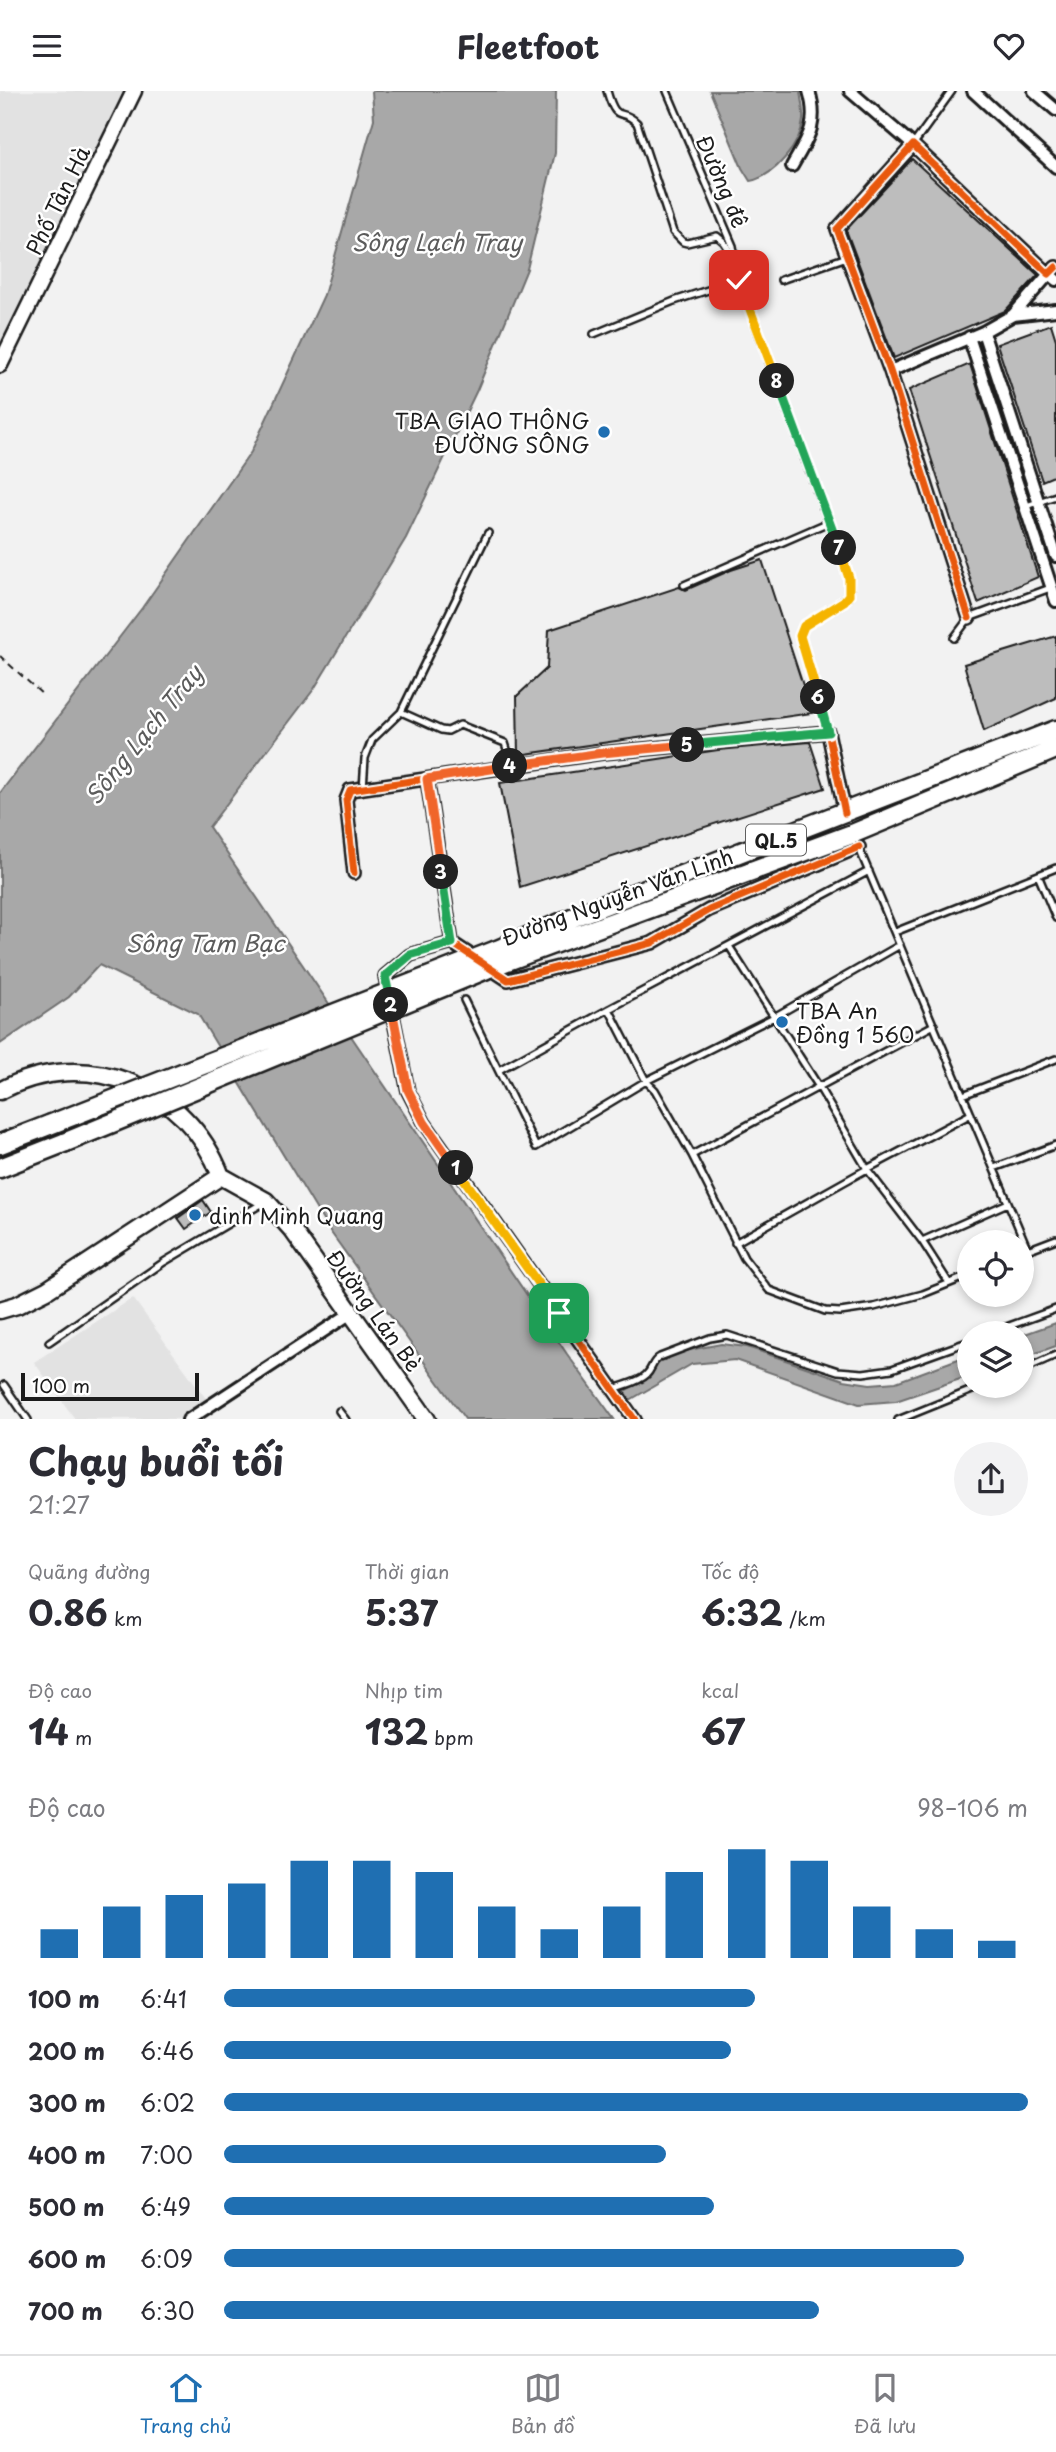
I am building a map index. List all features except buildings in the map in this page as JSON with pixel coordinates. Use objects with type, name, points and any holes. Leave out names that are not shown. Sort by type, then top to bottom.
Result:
[{"type":"highway","name":"Đường Nguyễn Văn Linh","points":[[0,1168],[498,957],[581,914],[1056,730]]},
{"type":"highway","name":"Đường Nguyễn Văn Linh","points":[[0,1144],[498,957],[855,840],[1056,749]]},
{"type":"main road","points":[[0,1091],[18,1082],[72,1070],[120,1079],[178,1110],[213,1156],[221,1176],[47,1290],[0,1310]]},
{"type":"main road","name":"Đường Lán Bè","points":[[221,1176],[265,1201],[293,1231],[427,1419]]},
{"type":"street","name":"Phố Tân Hà","points":[[1,361],[134,91]]},
{"type":"street","points":[[792,166],[808,137],[815,111],[809,91]]},
{"type":"street","points":[[850,91],[1054,274],[1013,315],[983,332],[890,370]]},
{"type":"street","points":[[973,91],[1056,167]]},
{"type":"street","points":[[1034,91],[1056,110]]},
{"type":"street","points":[[913,145],[837,229],[890,370],[969,618]]},
{"type":"street","points":[[1013,315],[1056,310]]},
{"type":"street","points":[[983,332],[1056,556]]},
{"type":"street","points":[[969,337],[1023,507],[1054,586],[1056,601]]},
{"type":"street","points":[[354,873],[346,800],[350,790],[602,753],[828,732],[845,813]]},
{"type":"street","points":[[427,779],[452,943],[508,980],[652,943],[709,910],[855,840]]},
{"type":"street","points":[[452,943],[410,955],[385,976],[408,1090],[424,1122],[447,1156],[635,1419]]},
{"type":"street","points":[[188,1419],[351,1313]]},
{"type":"lane","points":[[607,91],[612,108],[617,114],[633,118],[637,123],[673,232],[687,243],[717,236],[734,258]]},
{"type":"lane","name":"Đường đê","points":[[667,91],[733,246],[739,280],[849,578],[849,595],[844,601],[804,626],[800,636],[828,732]]},
{"type":"lane","points":[[913,145],[951,91]]},
{"type":"lane","points":[[782,281],[847,257]]},
{"type":"lane","points":[[594,334],[674,301],[739,280]]},
{"type":"lane","points":[[1023,507],[1056,496]]},
{"type":"lane","points":[[684,585],[829,522]]},
{"type":"lane","points":[[363,788],[365,758],[372,740],[401,712],[488,533]]},
{"type":"lane","points":[[954,638],[969,618],[1054,586]]},
{"type":"lane","points":[[401,712],[441,730],[448,731],[460,725],[505,743],[512,766]]},
{"type":"lane","points":[[855,840],[994,1168],[1018,1230]]},
{"type":"lane","points":[[895,932],[1056,868]]},
{"type":"lane","points":[[499,1070],[869,871]]},
{"type":"lane","points":[[1038,875],[1056,918]]},
{"type":"lane","points":[[464,1000],[536,1147],[646,1081],[774,1017],[900,945]]},
{"type":"lane","points":[[729,946],[819,1087],[866,1169],[922,1241],[949,1283]]},
{"type":"lane","points":[[609,1009],[646,1081],[656,1090],[692,1155],[735,1243],[769,1290],[825,1311],[840,1312],[874,1307],[923,1294],[957,1280]]},
{"type":"lane","points":[[692,1155],[934,1025]]},
{"type":"lane","points":[[963,1095],[1056,1059]]},
{"type":"lane","points":[[735,1243],[866,1169],[971,1114]]},
{"type":"lane","points":[[994,1168],[1056,1145]]},
{"type":"lane","points":[[49,1342],[164,1262],[265,1201]]},
{"type":"lane","points":[[922,1241],[1008,1203]]},
{"type":"lane","points":[[1034,1248],[1056,1239]]},
{"type":"lane","points":[[1027,1321],[1055,1312]]},
{"type":"lane","points":[[614,1389],[645,1377],[652,1362],[660,1357],[710,1338],[727,1335],[792,1357],[853,1373],[877,1373],[957,1346]]},
{"type":"lane","points":[[1034,1365],[1056,1355]]},
{"type":"lane","points":[[4,1385],[28,1419]]},
{"type":"lane","points":[[898,1419],[957,1396]]},
{"type":"lane","points":[[339,1411],[346,1419]]},
{"type":"path","points":[[0,656],[43,695]]},
{"type":"shaded area","points":[[0,91],[123,91],[0,346]]},
{"type":"shaded area","points":[[133,1298],[207,1400],[179,1419],[75,1419],[34,1362]]},
{"type":"water","name":"Sông Lạch Tray","points":[[372,91],[556,91],[555,153],[527,269],[477,390],[406,538],[314,689],[209,827],[614,1419],[465,1419],[327,1227],[198,1014],[99,965],[69,997],[0,1044],[0,793],[142,608],[251,452],[324,295],[374,119]]},
{"type":"water","points":[[710,91],[800,91],[803,113],[801,129],[792,149],[777,166],[750,181]]},
{"type":"water","points":[[1056,1323],[1056,1346],[1034,1354],[1034,1331]]},
{"type":"water","points":[[721,1344],[747,1347],[844,1380],[870,1384],[896,1382],[957,1359],[957,1380],[896,1401],[859,1404],[735,1360],[692,1364],[630,1400],[624,1391],[650,1377],[658,1362],[684,1351]]},
{"type":"cycle path","points":[[969,618],[890,371],[837,229],[913,145],[1049,274],[1056,267]]},
{"type":"cycle path","points":[[354,873],[346,800],[350,790],[602,753],[828,732],[845,813]]},
{"type":"cycle path","points":[[634,1419],[424,1122],[408,1091],[385,976],[410,955],[452,943],[508,980],[652,943],[709,910],[859,847]]},
{"type":"place","name":"TBA GIAO THÔNG ĐƯỜNG SÔNG","points":[[604,432]]},
{"type":"place","name":"TBA An Đồng 1 560","points":[[782,1022]]},
{"type":"place","name":"dinh Minh Quang","points":[[195,1215]]},
{"type":"route","points":[[559,1313],[424,1122],[408,1090],[385,976],[410,955],[452,943],[427,779],[602,753],[828,732],[800,636],[804,626],[847,598],[850,590],[849,578],[739,280]]},
{"type":"water label","name":"Sông Tam Bạc","points":[[205,942]]}]
